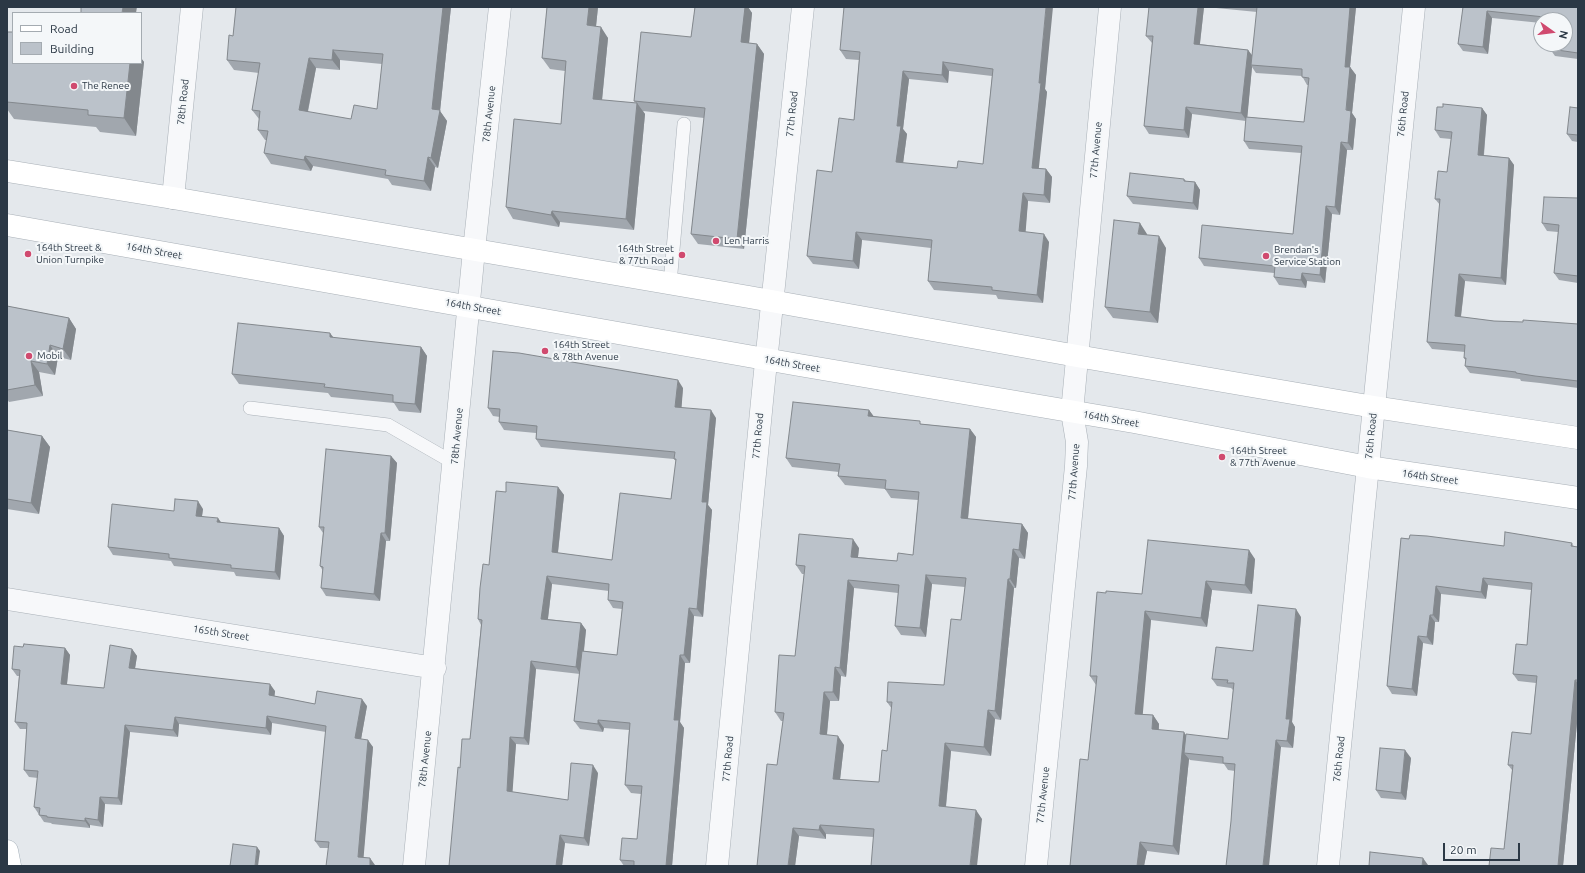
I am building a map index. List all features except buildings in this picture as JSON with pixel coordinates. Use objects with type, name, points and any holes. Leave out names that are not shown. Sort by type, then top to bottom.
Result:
[{"type":"street","name":"78th Road","points":[[173,198],[192,7]]},
{"type":"street","name":"78th Avenue","points":[[414,866],[435,668],[474,250],[500,7]]},
{"type":"street","name":"77th Road","points":[[717,866],[766,359],[803,7]]},
{"type":"street","name":"77th Avenue","points":[[1036,866],[1076,466],[1077,442],[1072,412],[1076,356],[1110,7]]},
{"type":"street","name":"76th Road","points":[[1328,866],[1414,7]]},
{"type":"street","points":[[7,171],[772,301],[1076,356],[1374,407],[1578,438]]},
{"type":"street","name":"164th Street","points":[[7,225],[1072,412],[1368,467],[1578,498]]},
{"type":"street","name":"165th Street","points":[[7,599],[435,668]]},
{"type":"street","points":[[7,851],[10,866]]},
{"type":"lane","points":[[670,284],[684,124]]},
{"type":"lane","points":[[250,408],[388,425],[454,463]]},
{"type":"place","name":"The Renee","points":[[74,86]]},
{"type":"place","name":"Len Harris","points":[[716,241]]},
{"type":"place","name":"164th Street & Union Turnpike","points":[[28,254]]},
{"type":"place","name":"164th Street & 77th Road","points":[[682,255]]},
{"type":"place","name":"Brendan's Service Station","points":[[1266,256]]},
{"type":"place","name":"164th Street & 78th Avenue","points":[[545,351]]},
{"type":"place","name":"Mobil","points":[[29,356]]},
{"type":"place","name":"164th Street & 77th Avenue","points":[[1222,457]]}]
